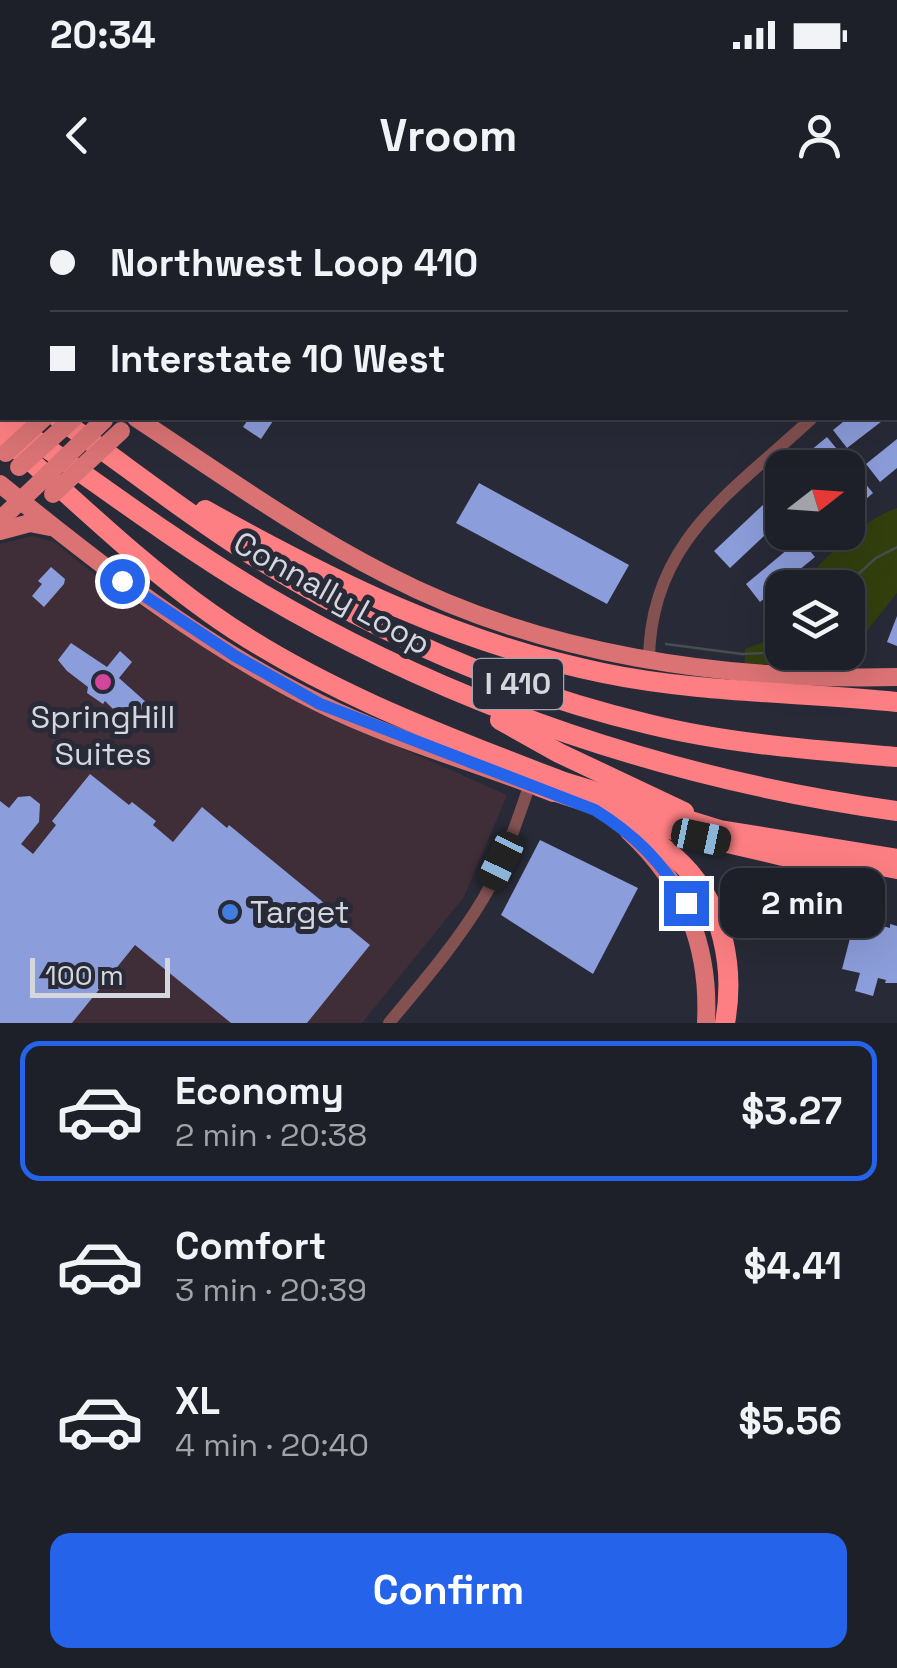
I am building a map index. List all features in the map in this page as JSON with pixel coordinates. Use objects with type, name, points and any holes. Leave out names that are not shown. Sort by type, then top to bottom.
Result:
[{"type":"highway","name":"Connally Loop","points":[[8,420],[258,592],[360,648],[437,684],[568,736],[687,771],[897,812]]},
{"type":"highway","name":"Connally Loop","points":[[61,420],[176,505],[298,582],[398,635],[474,669],[650,725],[750,742],[894,756]]},
{"type":"highway","points":[[6,452],[199,605],[258,644],[347,692],[561,781],[720,830],[897,858]]},
{"type":"highway","points":[[125,464],[363,595],[462,636],[518,654],[645,669],[897,714]]},
{"type":"highway","points":[[437,684],[559,754],[715,825],[897,873]]},
{"type":"highway","points":[[781,694],[897,702]]},
{"type":"highway","points":[[561,781],[646,836],[682,864],[703,891],[716,916],[729,972],[725,1023]]},
{"type":"highway","points":[[530,784],[676,831],[783,856],[897,873]]},
{"type":"main road","points":[[42,420],[6,452],[0,484],[122,581],[235,656],[320,704],[595,810],[628,830],[653,854],[686,903],[702,952],[706,1023]]},
{"type":"main road","points":[[6,452],[70,420]]},
{"type":"main road","points":[[0,520],[20,500],[46,489],[131,422],[173,442],[320,539],[434,597],[645,669],[897,676]]},
{"type":"main road","points":[[46,489],[60,530]]},
{"type":"main road","points":[[0,531],[30,523],[60,530]]},
{"type":"street","points":[[645,669],[656,595],[680,547],[703,520],[810,420]]},
{"type":"street","points":[[389,1023],[452,946],[484,896],[530,784]]},
{"type":"shaded area","points":[[32,536],[54,542],[109,586],[231,664],[353,727],[507,795],[464,897],[362,1023],[0,1023],[0,544]]},
{"type":"green space","points":[[897,508],[897,593],[865,633],[865,570],[814,570],[835,550],[865,550],[865,526]]},
{"type":"green space","points":[[765,641],[765,665],[745,663],[745,649]]},
{"type":"building","points":[[248,420],[274,420],[261,439],[243,427]]},
{"type":"building","points":[[846,420],[883,420],[847,448],[833,430]]},
{"type":"building","points":[[827,437],[838,450],[811,450]]},
{"type":"building","points":[[897,439],[897,468],[880,482],[866,464]]},
{"type":"building","points":[[479,483],[629,565],[607,604],[456,523]]},
{"type":"building","points":[[865,483],[873,493],[865,500]]},
{"type":"building","points":[[765,503],[765,535],[730,568],[714,551]]},
{"type":"building","points":[[787,550],[809,550],[815,557],[799,570],[765,570],[765,598],[760,602],[746,584]]},
{"type":"building","points":[[51,567],[65,579],[44,607],[32,596],[42,584],[38,581]]},
{"type":"building","points":[[897,616],[897,646],[887,642]]},
{"type":"building","name":"SpringHill Suites","points":[[71,643],[107,667],[120,651],[132,662],[119,678],[147,703],[132,721],[127,717],[124,720],[105,701],[103,704],[87,693],[88,687],[58,660]]},
{"type":"building","points":[[90,774],[156,821],[153,825],[173,842],[202,807],[340,916],[338,919],[370,945],[307,1023],[231,1023],[135,945],[72,1023],[0,1023],[0,801],[9,808],[18,797],[30,796],[40,804],[39,822],[21,844],[33,854],[56,825],[52,821]]},
{"type":"building","points":[[540,840],[638,888],[593,974],[501,915]]},
{"type":"building","points":[[855,919],[890,928],[890,924],[897,926],[897,983],[885,983],[886,980],[878,978],[873,996],[855,991],[860,973],[842,969]]},
{"type":"waterway","points":[[863,570],[897,547]]},
{"type":"waterway","points":[[666,644],[742,654],[765,653]]},
{"type":"place","name":"SpringHill Suites","points":[[103,682]]},
{"type":"place","name":"Target","points":[[230,912]]},
{"type":"route","points":[[122,581],[235,656],[320,704],[595,810],[628,830],[653,854],[686,903]]}]
